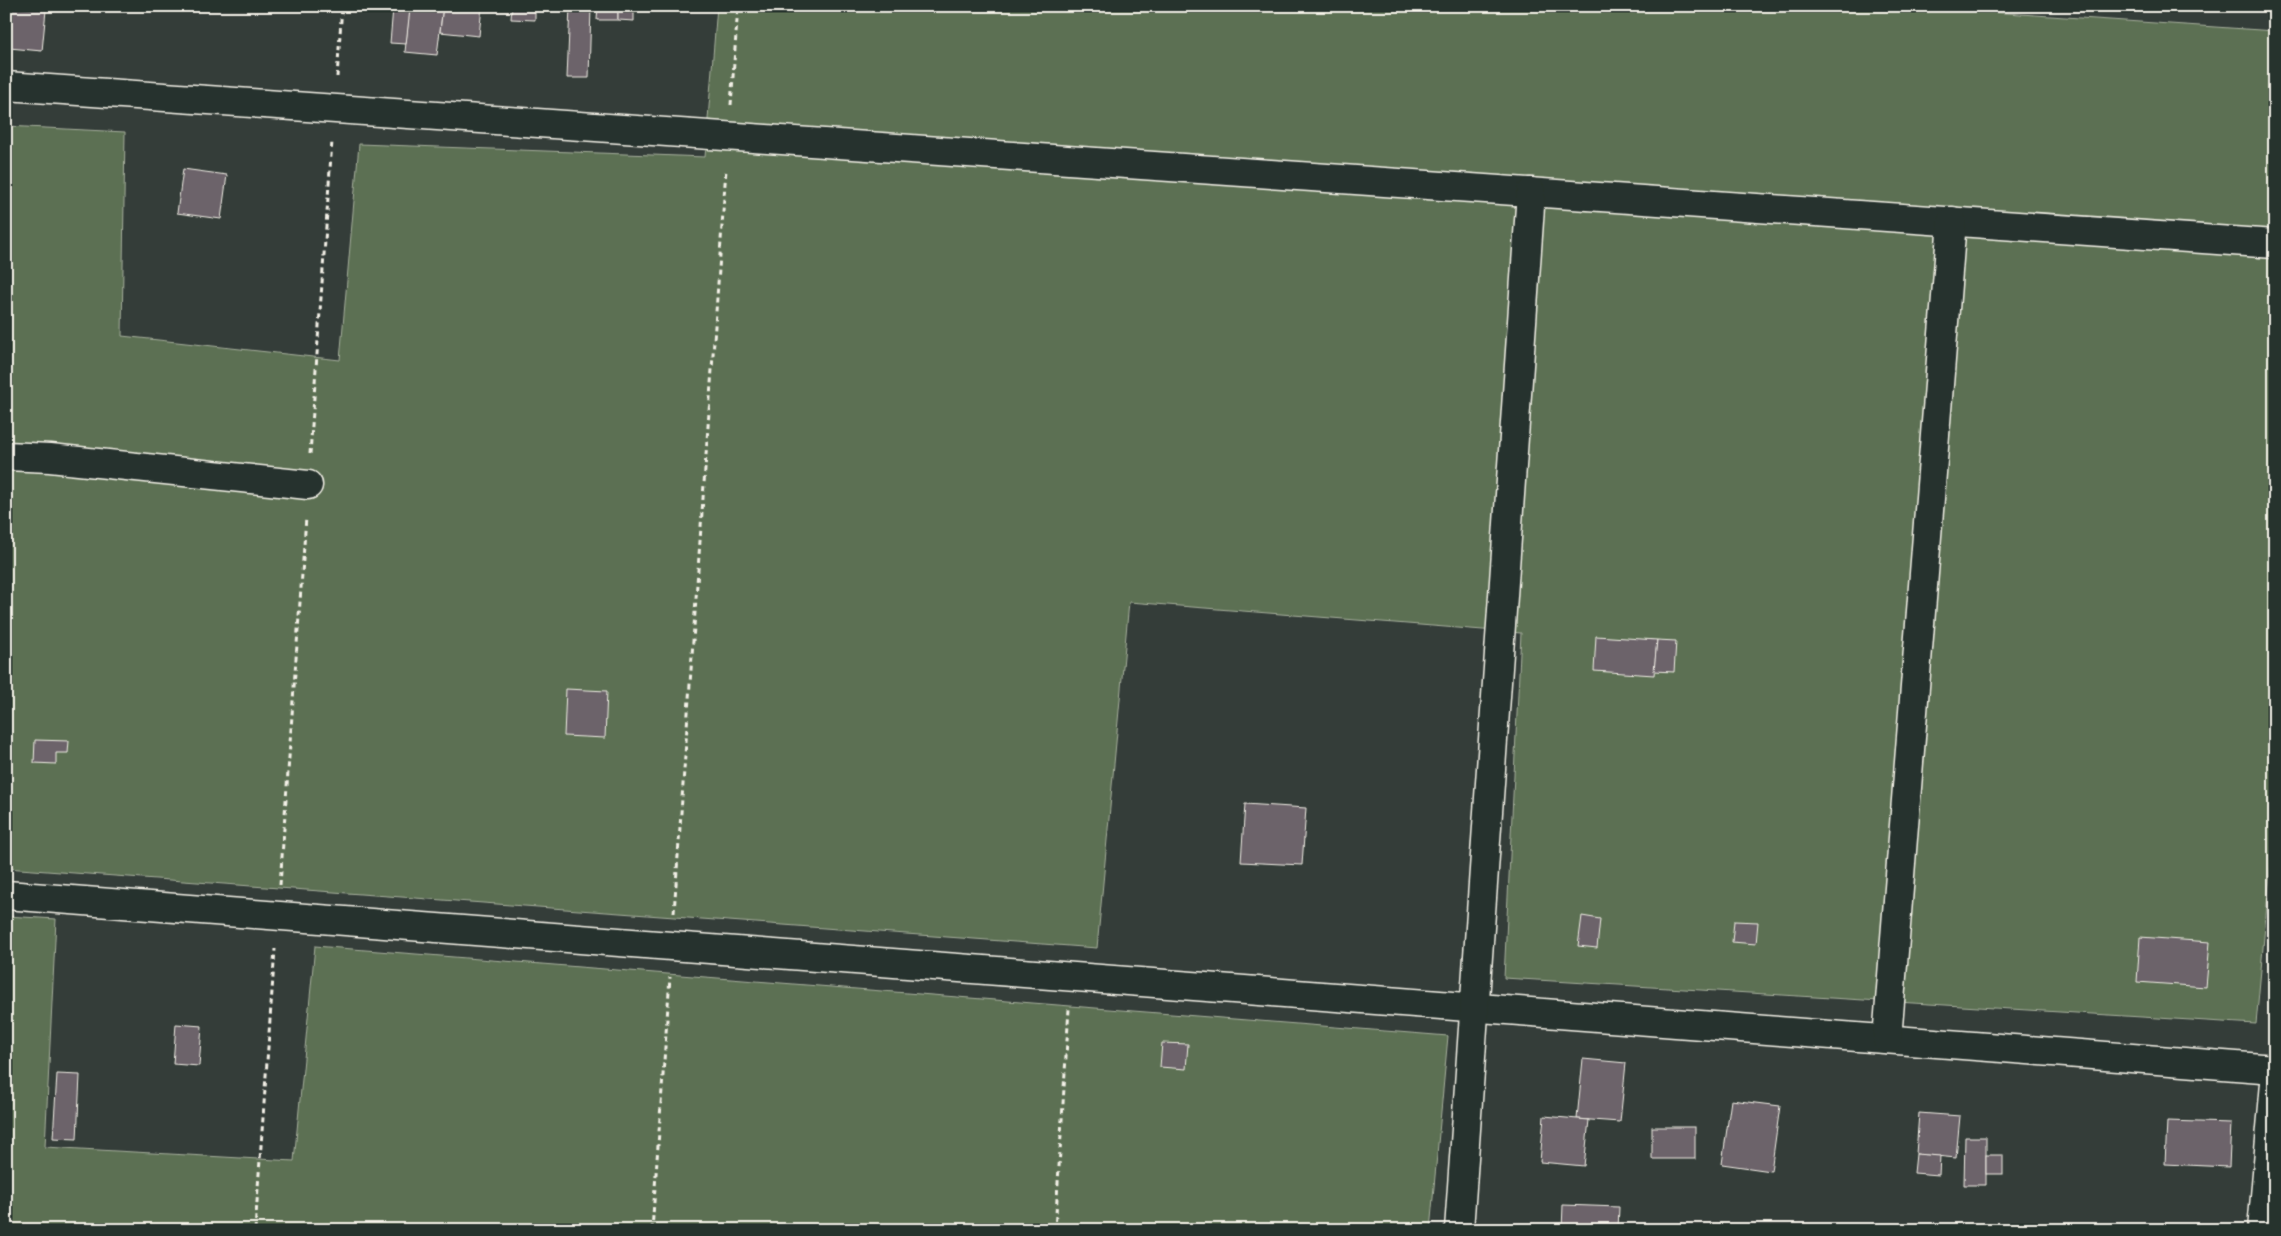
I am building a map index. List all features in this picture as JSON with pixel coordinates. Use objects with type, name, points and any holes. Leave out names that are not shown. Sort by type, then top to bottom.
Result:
[{"type":"street","points":[[6,86],[2275,244]]},
{"type":"street","points":[[1459,1230],[1531,192]]},
{"type":"street","points":[[1887,1039],[1952,221]]},
{"type":"street","points":[[6,456],[50,458],[308,485]]},
{"type":"street","points":[[6,895],[2275,1069]]},
{"type":"street","points":[[2262,1230],[2275,1083]]},
{"type":"path","points":[[255,1230],[342,6]]},
{"type":"path","points":[[652,1230],[738,6]]},
{"type":"path","points":[[1055,1230],[1072,976]]},
{"type":"green space","points":[[717,6],[1900,6],[2275,31],[2275,817],[2256,1024],[1504,978],[1521,633],[1129,602],[1097,948],[6,868],[6,126],[125,132],[122,336],[340,360],[359,144],[705,157]]},
{"type":"green space","points":[[6,916],[56,919],[45,1147],[294,1161],[315,946],[1448,1036],[1430,1230],[6,1230]]},
{"type":"building","points":[[6,6],[13,6],[12,20],[6,19]]},
{"type":"building","points":[[13,6],[55,6],[55,11]]},
{"type":"building","points":[[55,6],[90,6],[89,10]]},
{"type":"building","points":[[410,6],[443,6],[437,55],[405,52]]},
{"type":"building","points":[[443,6],[482,6],[479,36],[440,32]]},
{"type":"building","points":[[512,6],[535,6],[535,20],[511,19]]},
{"type":"building","points":[[570,6],[591,6],[589,78],[567,78]]},
{"type":"building","points":[[598,6],[618,6],[618,20],[597,20]]},
{"type":"building","points":[[618,6],[634,6],[634,21],[618,20]]},
{"type":"building","points":[[13,7],[46,10],[42,51],[9,48]]},
{"type":"building","points":[[393,8],[410,9],[406,44],[390,43]]},
{"type":"building","points":[[183,169],[227,175],[221,219],[177,213]]},
{"type":"building","points":[[1596,636],[1657,640],[1654,675],[1594,671]]},
{"type":"building","points":[[1657,640],[1676,641],[1674,672],[1654,671]]},
{"type":"building","points":[[566,689],[607,691],[605,738],[564,736]]},
{"type":"building","points":[[35,740],[69,741],[68,753],[56,753],[56,764],[34,763]]},
{"type":"building","points":[[1245,804],[1306,808],[1302,865],[1241,862]]},
{"type":"building","points":[[1582,916],[1600,919],[1597,948],[1578,946]]},
{"type":"building","points":[[1734,921],[1758,922],[1756,944],[1732,942]]},
{"type":"building","points":[[2140,937],[2210,942],[2206,987],[2137,982]]},
{"type":"building","points":[[176,1024],[202,1026],[199,1066],[173,1064]]},
{"type":"building","points":[[1162,1043],[1188,1044],[1186,1069],[1160,1067]]},
{"type":"building","points":[[1583,1059],[1626,1063],[1620,1122],[1577,1119]]},
{"type":"building","points":[[57,1074],[80,1075],[77,1139],[53,1138]]},
{"type":"building","points":[[1731,1100],[1780,1106],[1771,1171],[1722,1164]]},
{"type":"building","points":[[1919,1113],[1960,1116],[1956,1158],[1916,1154]]},
{"type":"building","points":[[1544,1116],[1589,1120],[1584,1166],[1540,1162]]},
{"type":"building","points":[[2167,1121],[2231,1123],[2229,1167],[2165,1164]]},
{"type":"building","points":[[1652,1127],[1695,1127],[1695,1159],[1652,1159]]},
{"type":"building","points":[[1965,1137],[1986,1137],[1986,1185],[1964,1185]]},
{"type":"building","points":[[1916,1154],[1940,1156],[1939,1175],[1914,1173]]},
{"type":"building","points":[[1986,1155],[2003,1155],[2003,1174],[1986,1174]]},
{"type":"building","points":[[1563,1205],[1619,1207],[1618,1230],[1562,1230]]}]
